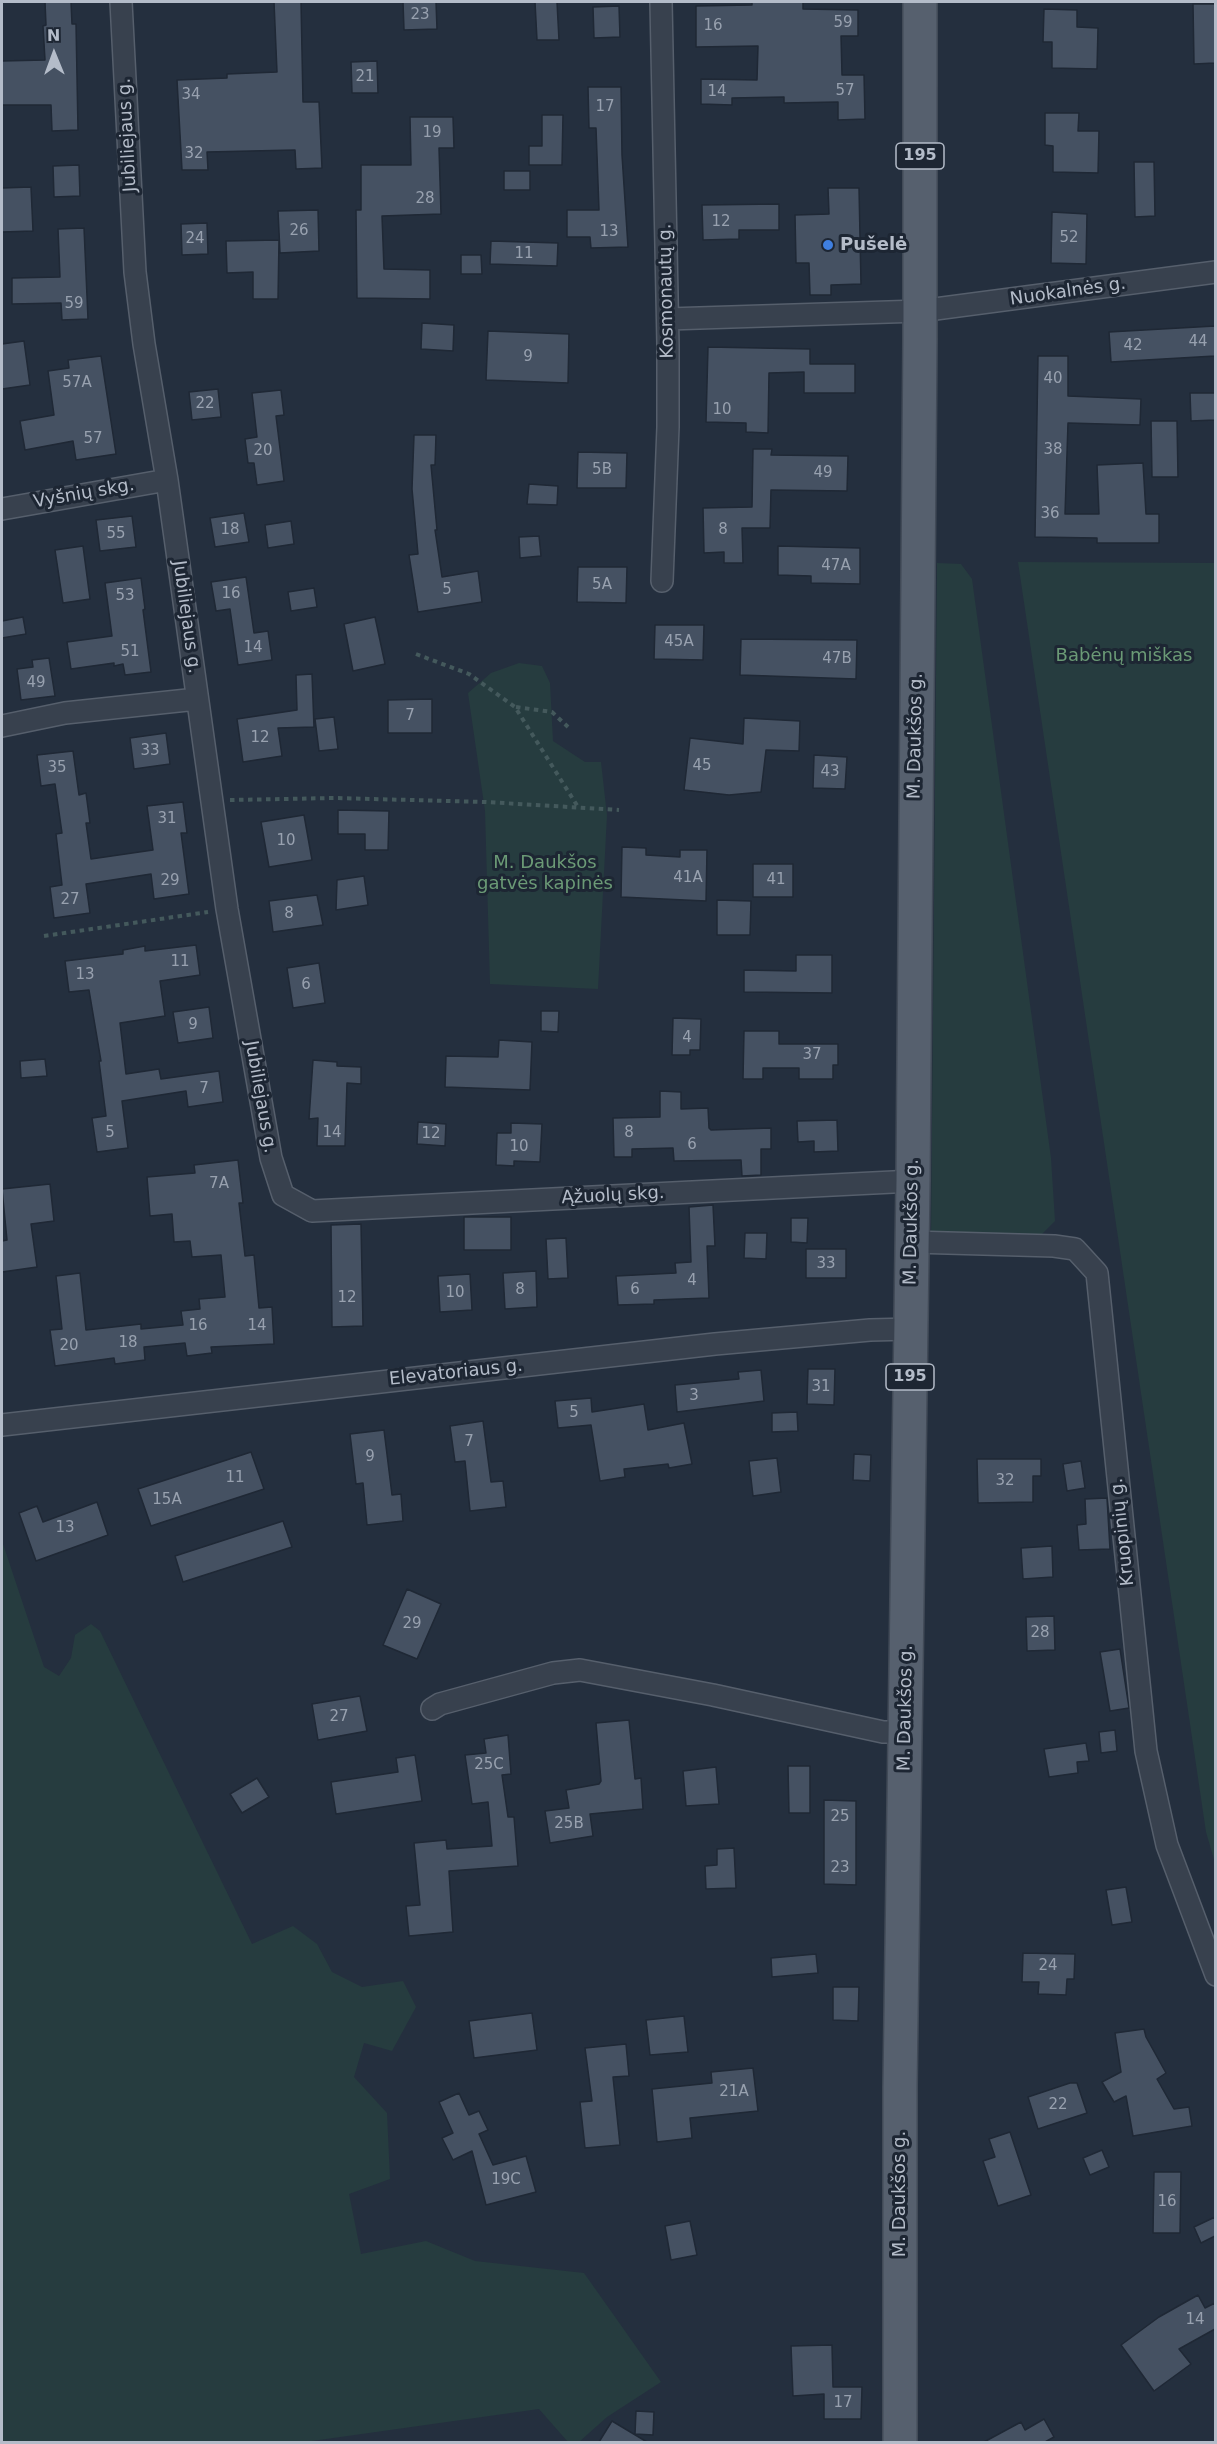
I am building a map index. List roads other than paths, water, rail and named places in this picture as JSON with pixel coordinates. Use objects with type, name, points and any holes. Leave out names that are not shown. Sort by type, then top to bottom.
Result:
[{"type":"main road","name":"M. Daukšos g.","points":[[900,2442],[900,2086],[914,1181],[920,2]]},
{"type":"street","name":"Jubiliejaus g.","points":[[121,2],[135,272],[144,344],[167,480],[227,909],[271,1158],[283,1195],[312,1211]]},
{"type":"street","name":"Kosmonautų g.","points":[[661,2],[668,320],[668,427],[662,581]]},
{"type":"street","name":"Nuokalnės g.","points":[[668,320],[920,311],[1215,272]]},
{"type":"street","name":"Vyšnių skg.","points":[[2,509],[167,480]]},
{"type":"street","points":[[2,726],[65,713],[197,699]]},
{"type":"street","name":"Ąžuolų skg.","points":[[312,1211],[914,1181]]},
{"type":"street","name":"Kruopinių g.","points":[[912,1242],[1054,1246],[1075,1249],[1097,1273],[1146,1751],[1167,1845],[1215,1975]]},
{"type":"street","name":"Elevatoriaus g.","points":[[2,1425],[715,1344],[870,1330],[911,1329]]},
{"type":"street","points":[[432,1709],[440,1704],[553,1673],[580,1670],[713,1695],[883,1732],[906,1732]]},
{"type":"place","name":"Pušelė","points":[[828,245]]},
{"type":"park label","name":"Babėnų miškas","points":[[1124,656]]},
{"type":"park label","name":"M. Daukšos gatvės kapinės","points":[[545,873]]}]
